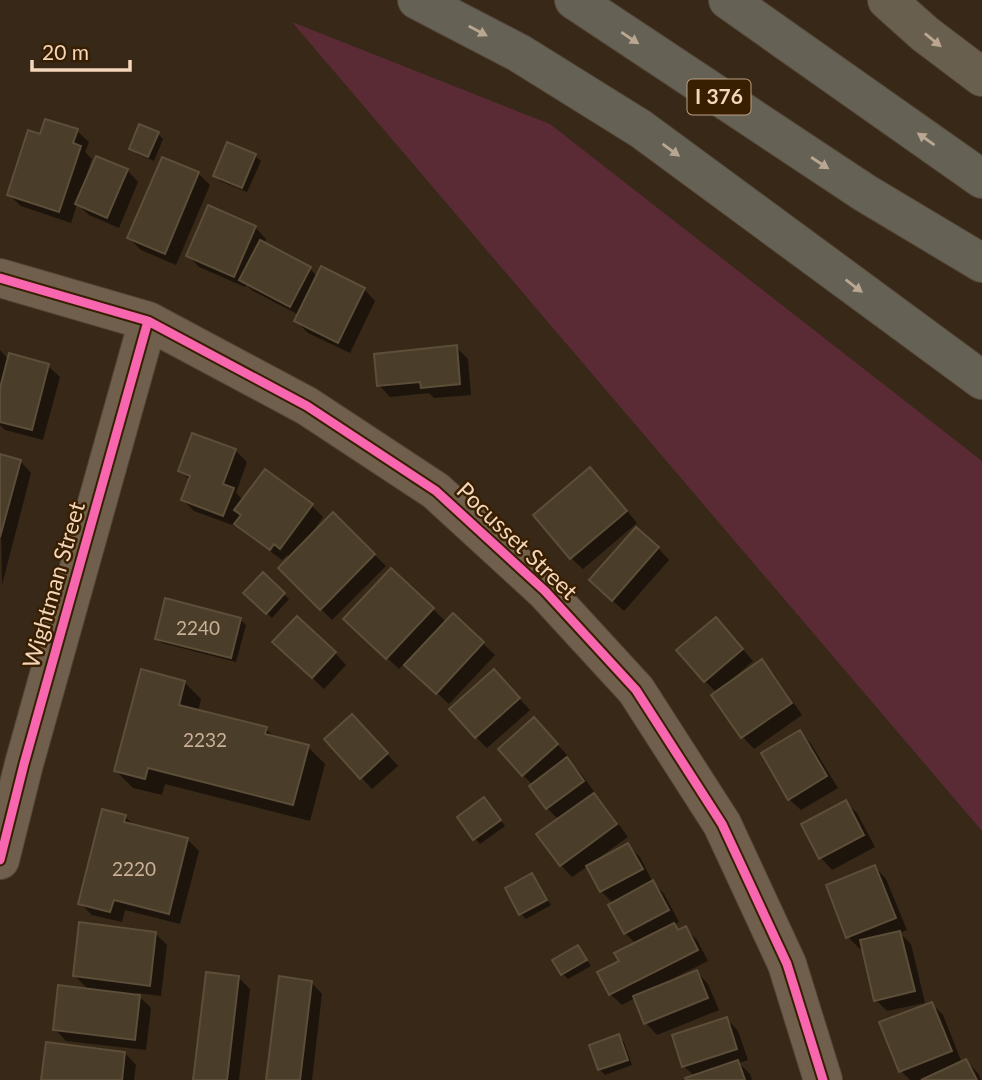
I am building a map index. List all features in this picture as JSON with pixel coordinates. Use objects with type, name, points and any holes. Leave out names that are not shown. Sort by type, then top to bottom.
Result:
[{"type":"highway","points":[[417,0],[519,53],[641,129],[982,380]]},
{"type":"highway","name":"I 376","points":[[573,0],[865,193],[982,263]]},
{"type":"highway","points":[[728,0],[982,178]]},
{"type":"highway","points":[[865,193],[982,282]]},
{"type":"main road","points":[[887,0],[925,34],[982,77]]},
{"type":"street","name":"Pocusset Street","points":[[0,278],[148,321],[307,406],[436,491],[545,591],[636,690],[722,824],[787,964],[823,1080]]},
{"type":"street","name":"Wightman Street","points":[[0,860],[12,763],[148,321]]},
{"type":"shaded area","points":[[292,22],[550,124],[982,461],[982,831]]},
{"type":"building","points":[[45,119],[78,129],[73,143],[81,146],[59,212],[7,195],[28,130],[40,134]]},
{"type":"building","points":[[139,124],[159,132],[148,157],[129,149]]},
{"type":"building","points":[[227,142],[256,154],[242,188],[213,176]]},
{"type":"building","points":[[96,156],[128,169],[107,218],[75,204]]},
{"type":"building","points":[[162,157],[199,172],[165,254],[127,238]]},
{"type":"building","points":[[208,205],[256,226],[234,277],[186,256]]},
{"type":"building","points":[[260,240],[311,267],[290,307],[239,280]]},
{"type":"building","points":[[321,266],[365,288],[338,343],[294,321]]},
{"type":"building","points":[[457,345],[460,384],[421,388],[420,382],[377,386],[374,354]]},
{"type":"building","points":[[9,353],[49,364],[32,430],[0,422],[0,388]]},
{"type":"building","points":[[192,433],[236,449],[223,484],[234,488],[223,516],[181,500],[190,476],[178,471]]},
{"type":"building","points":[[0,454],[21,460],[0,537]]},
{"type":"building","points":[[590,467],[627,511],[570,559],[533,515]]},
{"type":"building","points":[[265,469],[313,504],[280,549],[274,544],[270,550],[234,524],[241,515],[234,510]]},
{"type":"building","points":[[333,512],[375,554],[320,610],[278,568]]},
{"type":"building","points":[[636,527],[659,547],[612,601],[589,580]]},
{"type":"building","points":[[391,568],[434,608],[386,659],[343,619]]},
{"type":"building","points":[[263,572],[285,593],[266,614],[243,593]]},
{"type":"building","points":[[165,598],[241,618],[231,658],[155,639]]},
{"type":"building","points":[[453,613],[484,642],[436,694],[404,665]]},
{"type":"building","points":[[297,616],[336,652],[312,678],[272,642]]},
{"type":"building","points":[[716,617],[743,649],[704,682],[676,650]]},
{"type":"building","points":[[762,659],[792,703],[741,738],[711,695]]},
{"type":"building","points":[[141,669],[185,681],[179,705],[267,727],[265,734],[309,745],[293,805],[148,768],[145,779],[114,771]]},
{"type":"building","points":[[494,669],[520,698],[475,738],[449,709]]},
{"type":"building","points":[[352,714],[388,753],[360,779],[324,739]]},
{"type":"building","points":[[534,717],[558,744],[522,776],[498,749]]},
{"type":"building","points":[[800,730],[827,776],[788,800],[761,753]]},
{"type":"building","points":[[567,757],[584,781],[546,809],[529,786]]},
{"type":"building","points":[[594,793],[617,824],[560,866],[536,834]]},
{"type":"building","points":[[484,797],[501,820],[473,840],[457,817]]},
{"type":"building","points":[[846,800],[864,835],[819,859],[801,824]]},
{"type":"building","points":[[102,809],[126,815],[124,822],[188,838],[169,914],[114,900],[110,912],[78,904]]},
{"type":"building","points":[[628,843],[643,869],[600,892],[586,866]]},
{"type":"building","points":[[875,865],[896,918],[846,938],[826,885]]},
{"type":"building","points":[[532,873],[547,900],[519,915],[505,888]]},
{"type":"building","points":[[653,880],[669,910],[624,934],[608,905]]},
{"type":"building","points":[[79,922],[156,932],[150,986],[73,976]]},
{"type":"building","points":[[674,923],[678,930],[686,926],[698,950],[609,995],[597,972],[619,961],[614,953]]},
{"type":"building","points":[[900,931],[915,991],[874,1001],[860,940]]},
{"type":"building","points":[[578,945],[587,960],[561,975],[552,960]]},
{"type":"building","points":[[697,970],[708,998],[644,1024],[633,996]]},
{"type":"building","points":[[206,972],[239,976],[227,1080],[193,1080]]},
{"type":"building","points":[[279,976],[312,981],[300,1080],[266,1080]]},
{"type":"building","points":[[58,985],[140,995],[135,1040],[53,1030]]},
{"type":"building","points":[[932,1002],[952,1051],[899,1072],[879,1022]]},
{"type":"building","points":[[727,1017],[737,1049],[682,1067],[672,1035]]},
{"type":"building","points":[[619,1034],[628,1060],[598,1070],[589,1045]]},
{"type":"building","points":[[46,1042],[125,1052],[122,1080],[41,1080]]},
{"type":"building","points":[[966,1059],[977,1080],[921,1080]]},
{"type":"building","points":[[738,1060],[745,1080],[685,1078]]},
{"type":"cycle path","points":[[0,278],[148,321],[307,406],[436,491],[545,591],[636,690],[722,824],[787,964],[823,1080]]},
{"type":"cycle path","points":[[0,860],[24,764],[148,321]]}]
